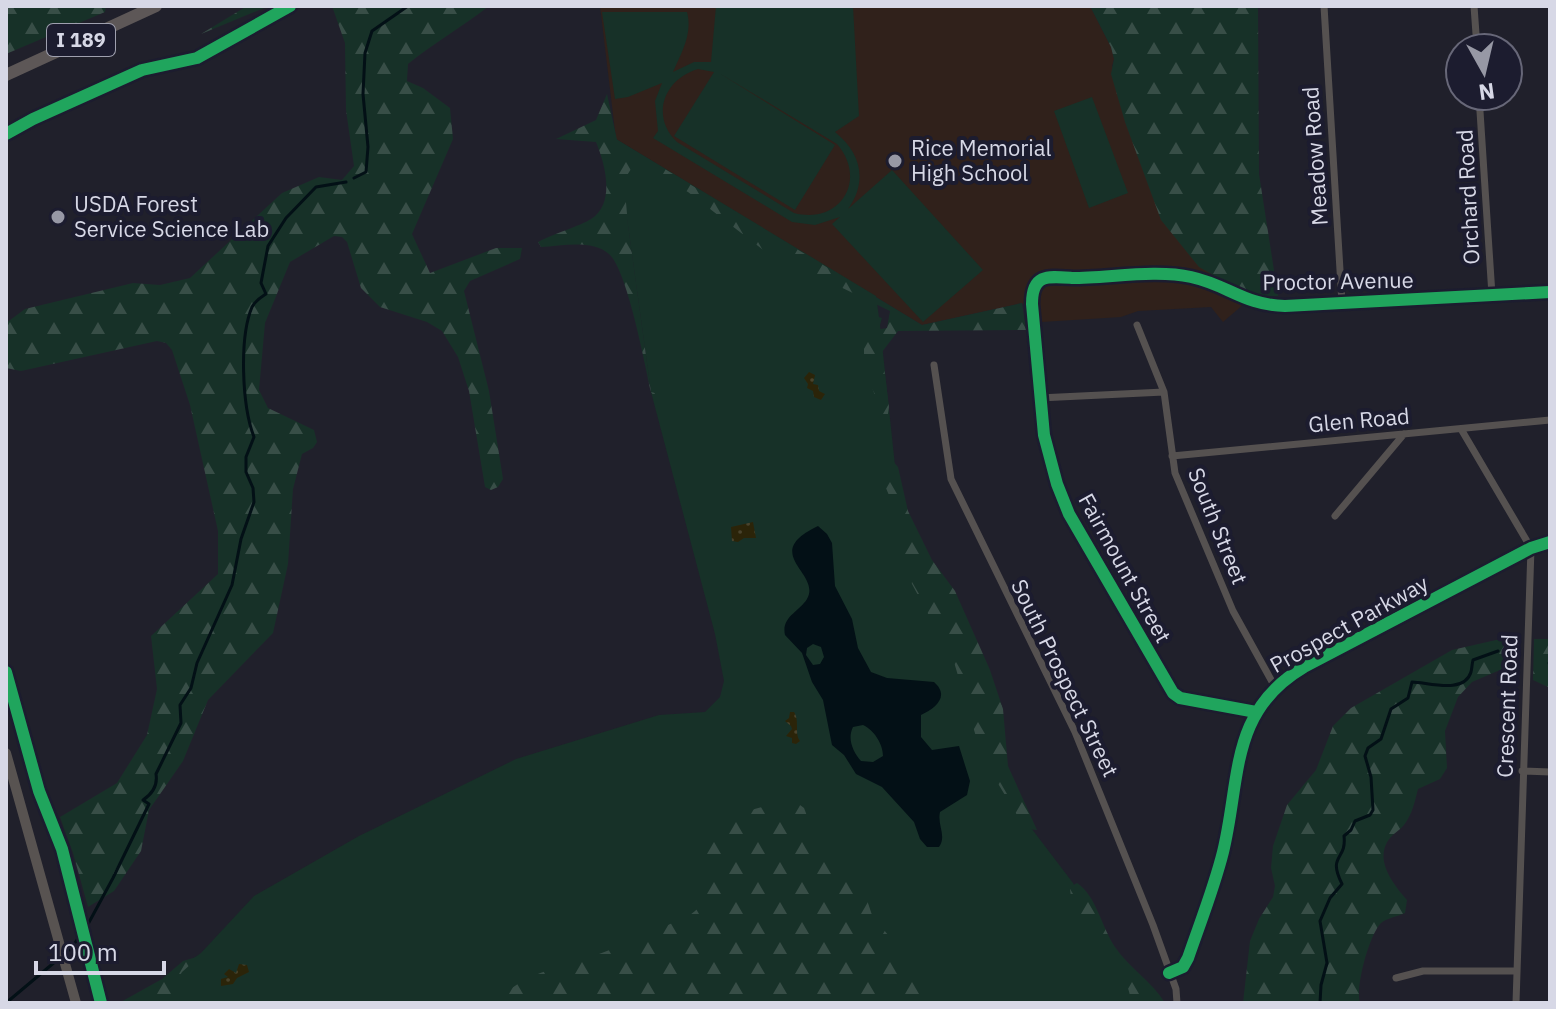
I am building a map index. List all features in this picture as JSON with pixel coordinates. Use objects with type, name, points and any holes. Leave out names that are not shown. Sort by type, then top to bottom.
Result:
[{"type":"highway","name":"I 189","points":[[6,75],[156,6]]},
{"type":"main road","points":[[6,753],[76,1003]]},
{"type":"street","name":"Meadow Road","points":[[1324,6],[1342,303]]},
{"type":"street","points":[[1474,6],[1476,32]]},
{"type":"street","name":"Orchard Road","points":[[1480,112],[1492,295]]},
{"type":"street","name":"Proctor Avenue","points":[[1038,281],[1054,277],[1187,276],[1264,305],[1550,292]]},
{"type":"street","name":"Fairmount Street","points":[[1038,281],[1032,290],[1032,304],[1039,398],[1044,435],[1069,514],[1173,693],[1189,700],[1256,712]]},
{"type":"street","name":"South Street","points":[[1137,325],[1164,392],[1172,456],[1180,487],[1233,611],[1275,687]]},
{"type":"street","name":"South Prospect Street","points":[[934,365],[947,459],[959,498],[1075,732],[1176,989],[1177,1003]]},
{"type":"street","points":[[1039,398],[1164,392]]},
{"type":"street","name":"Glen Road","points":[[1172,456],[1550,420]]},
{"type":"street","points":[[1461,429],[1531,548]]},
{"type":"street","points":[[1335,516],[1404,434]]},
{"type":"street","name":"Prospect Parkway","points":[[1169,973],[1187,962],[1227,834],[1242,748],[1256,712],[1275,687],[1304,667],[1531,548],[1550,542]]},
{"type":"street","name":"Crescent Road","points":[[1516,1003],[1531,548]]},
{"type":"street","points":[[1522,771],[1550,772]]},
{"type":"street","points":[[1396,978],[1423,971],[1517,971]]},
{"type":"shaded area","name":"Rice Memorial High School","points":[[600,6],[1090,6],[1111,47],[1112,66],[1229,283],[1252,297],[1223,322],[1211,307],[1138,311],[1121,317],[1041,322],[1022,303],[922,325],[616,139]]},
{"type":"shaded area","points":[[818,526],[832,543],[835,586],[852,619],[858,648],[871,672],[887,678],[934,682],[939,687],[939,701],[921,715],[921,737],[932,750],[959,746],[970,781],[967,795],[940,812],[942,839],[939,847],[927,847],[920,839],[914,822],[882,787],[856,774],[844,755],[832,745],[823,700],[812,682],[802,653],[785,635],[784,629],[792,615],[804,604],[809,590],[793,555],[794,546],[801,536]],"holes":[[[813,644],[821,647],[824,657],[820,664],[813,665],[806,655],[807,648]],[[863,725],[880,742],[883,756],[873,762],[861,761],[852,745],[853,727]]]},
{"type":"green space","points":[[6,6],[106,6],[105,12],[6,54]]},
{"type":"green space","points":[[247,6],[269,6],[201,34]]},
{"type":"green space","points":[[332,6],[489,6],[408,64],[407,81],[423,88],[450,108],[453,139],[412,234],[430,273],[496,248],[522,248],[520,259],[470,281],[464,291],[489,391],[503,479],[498,487],[491,490],[485,487],[469,391],[458,357],[442,331],[427,322],[380,307],[361,288],[347,242],[342,237],[334,236],[290,262],[265,323],[259,390],[268,408],[314,430],[317,442],[302,454],[293,489],[288,564],[273,633],[208,700],[183,761],[149,810],[141,851],[114,891],[88,907],[60,817],[117,783],[147,735],[157,689],[151,636],[218,574],[218,531],[190,405],[172,350],[166,343],[157,341],[21,371],[6,368],[6,323],[25,309],[133,283],[160,285],[190,278],[282,193],[319,177],[342,180],[354,166],[346,110],[345,43]]},
{"type":"green space","points":[[716,6],[853,6],[859,116],[835,132],[851,149],[859,168],[858,188],[848,209],[892,170],[983,270],[923,322],[832,224],[840,217],[815,225],[792,222],[653,138],[658,131],[655,101],[662,83],[615,99],[602,12],[687,12],[687,36],[673,72],[694,62],[711,62]],"holes":[[[698,69],[714,72],[674,136],[795,210],[835,145],[719,73],[837,144],[850,172],[849,185],[836,206],[810,215],[794,213],[677,142],[664,121],[663,110],[669,90],[686,74]]]},
{"type":"green space","points":[[1090,6],[1258,6],[1259,174],[1278,296],[1252,297],[1199,267],[1161,220],[1111,74],[1114,59],[1111,47]]},
{"type":"green space","points":[[607,94],[617,140],[922,325],[1022,303],[1026,330],[898,331],[882,352],[889,407],[886,426],[864,365],[864,332],[887,328],[890,311],[762,249],[688,192],[657,176],[631,169],[624,180],[628,225],[651,392],[629,297],[616,263],[609,254],[594,246],[541,247],[538,242],[591,219],[604,203],[605,172],[596,142],[556,139],[596,120]]},
{"type":"green space","points":[[1092,97],[1128,193],[1089,208],[1054,111]]},
{"type":"green space","points":[[616,139],[876,296],[879,317],[882,318],[880,325],[899,503],[1022,816],[1073,883],[1139,1003],[129,1003],[201,953],[254,896],[359,836],[516,759],[659,715],[705,712],[720,697],[724,681],[715,634],[651,392]]},
{"type":"green space","points":[[651,392],[667,396],[667,401],[657,400]]},
{"type":"green space","points":[[890,458],[898,467],[908,511],[932,560],[955,591],[990,670],[1003,709],[1008,766],[1037,830],[1029,829],[1017,815],[982,757],[954,662],[912,584],[899,519],[883,481],[881,459]]},
{"type":"green space","points":[[1534,639],[1550,639],[1550,688],[1533,680]]},
{"type":"green space","points":[[1496,640],[1518,640],[1517,669],[1500,670],[1472,682],[1458,697],[1445,731],[1447,768],[1440,779],[1418,789],[1407,821],[1385,846],[1384,863],[1391,879],[1407,900],[1405,913],[1384,921],[1376,929],[1361,974],[1360,1003],[1243,1003],[1250,941],[1273,897],[1273,846],[1287,805],[1316,770],[1333,726],[1351,708],[1452,650]]},
{"type":"green space","points":[[796,802],[804,808],[816,844],[854,872],[872,915],[912,965],[930,1003],[495,1003],[526,979],[614,948],[690,915],[700,906],[707,888],[700,837],[745,812]]},
{"type":"green space","points":[[1077,883],[1089,895],[1115,947],[1165,1003],[1131,1003],[1121,973],[1079,917],[1070,887]]},
{"type":"green space","points":[[200,956],[176,982],[175,1003],[119,1003],[162,979],[183,961]]},
{"type":"sand","points":[[809,372],[815,375],[813,384],[818,385],[819,391],[825,394],[821,400],[807,388],[804,378]]},
{"type":"sand","points":[[753,522],[756,538],[732,541],[731,527]]},
{"type":"sand","points":[[790,712],[794,712],[797,719],[800,741],[796,744],[786,736],[792,729],[785,721]]},
{"type":"sand","points":[[239,964],[247,965],[249,972],[233,984],[221,986],[221,979],[228,977],[224,974],[229,969],[236,973]]},
{"type":"waterway","points":[[354,178],[366,172],[365,53],[372,31],[408,6]]},
{"type":"waterway","points":[[87,926],[149,804],[143,800],[155,786],[156,774],[181,723],[180,705],[191,688],[197,663],[232,585],[241,539],[254,502],[253,488],[246,472],[246,457],[254,437],[245,390],[245,336],[252,307],[266,294],[261,283],[268,246],[286,218],[316,187],[346,182]]},
{"type":"waterway","points":[[1320,1003],[1327,963],[1320,921],[1330,898],[1342,884],[1336,867],[1343,850],[1344,836],[1355,821],[1370,815],[1373,810],[1371,777],[1365,756],[1368,748],[1381,739],[1391,709],[1408,698],[1412,682],[1444,686],[1461,683],[1471,672],[1473,660],[1498,651]]},
{"type":"waterway","points":[[70,950],[79,937]]},
{"type":"waterway","points":[[6,1003],[56,961]]},
{"type":"cycle path","points":[[6,134],[142,70],[197,58],[290,6]]},
{"type":"cycle path","points":[[1256,712],[1180,698],[1173,693],[1069,514],[1044,435],[1032,304],[1038,282],[1048,277],[1177,275],[1204,281],[1258,302],[1285,306],[1550,292]]},
{"type":"cycle path","points":[[1169,973],[1183,967],[1207,905],[1223,852],[1242,748],[1262,704],[1304,667],[1531,548],[1550,542]]},
{"type":"cycle path","points":[[6,672],[39,791],[62,849],[101,1003]]},
{"type":"place","name":"Rice Memorial High School","points":[[895,161]]},
{"type":"place","name":"USDA Forest Service Science Lab","points":[[58,217]]}]
